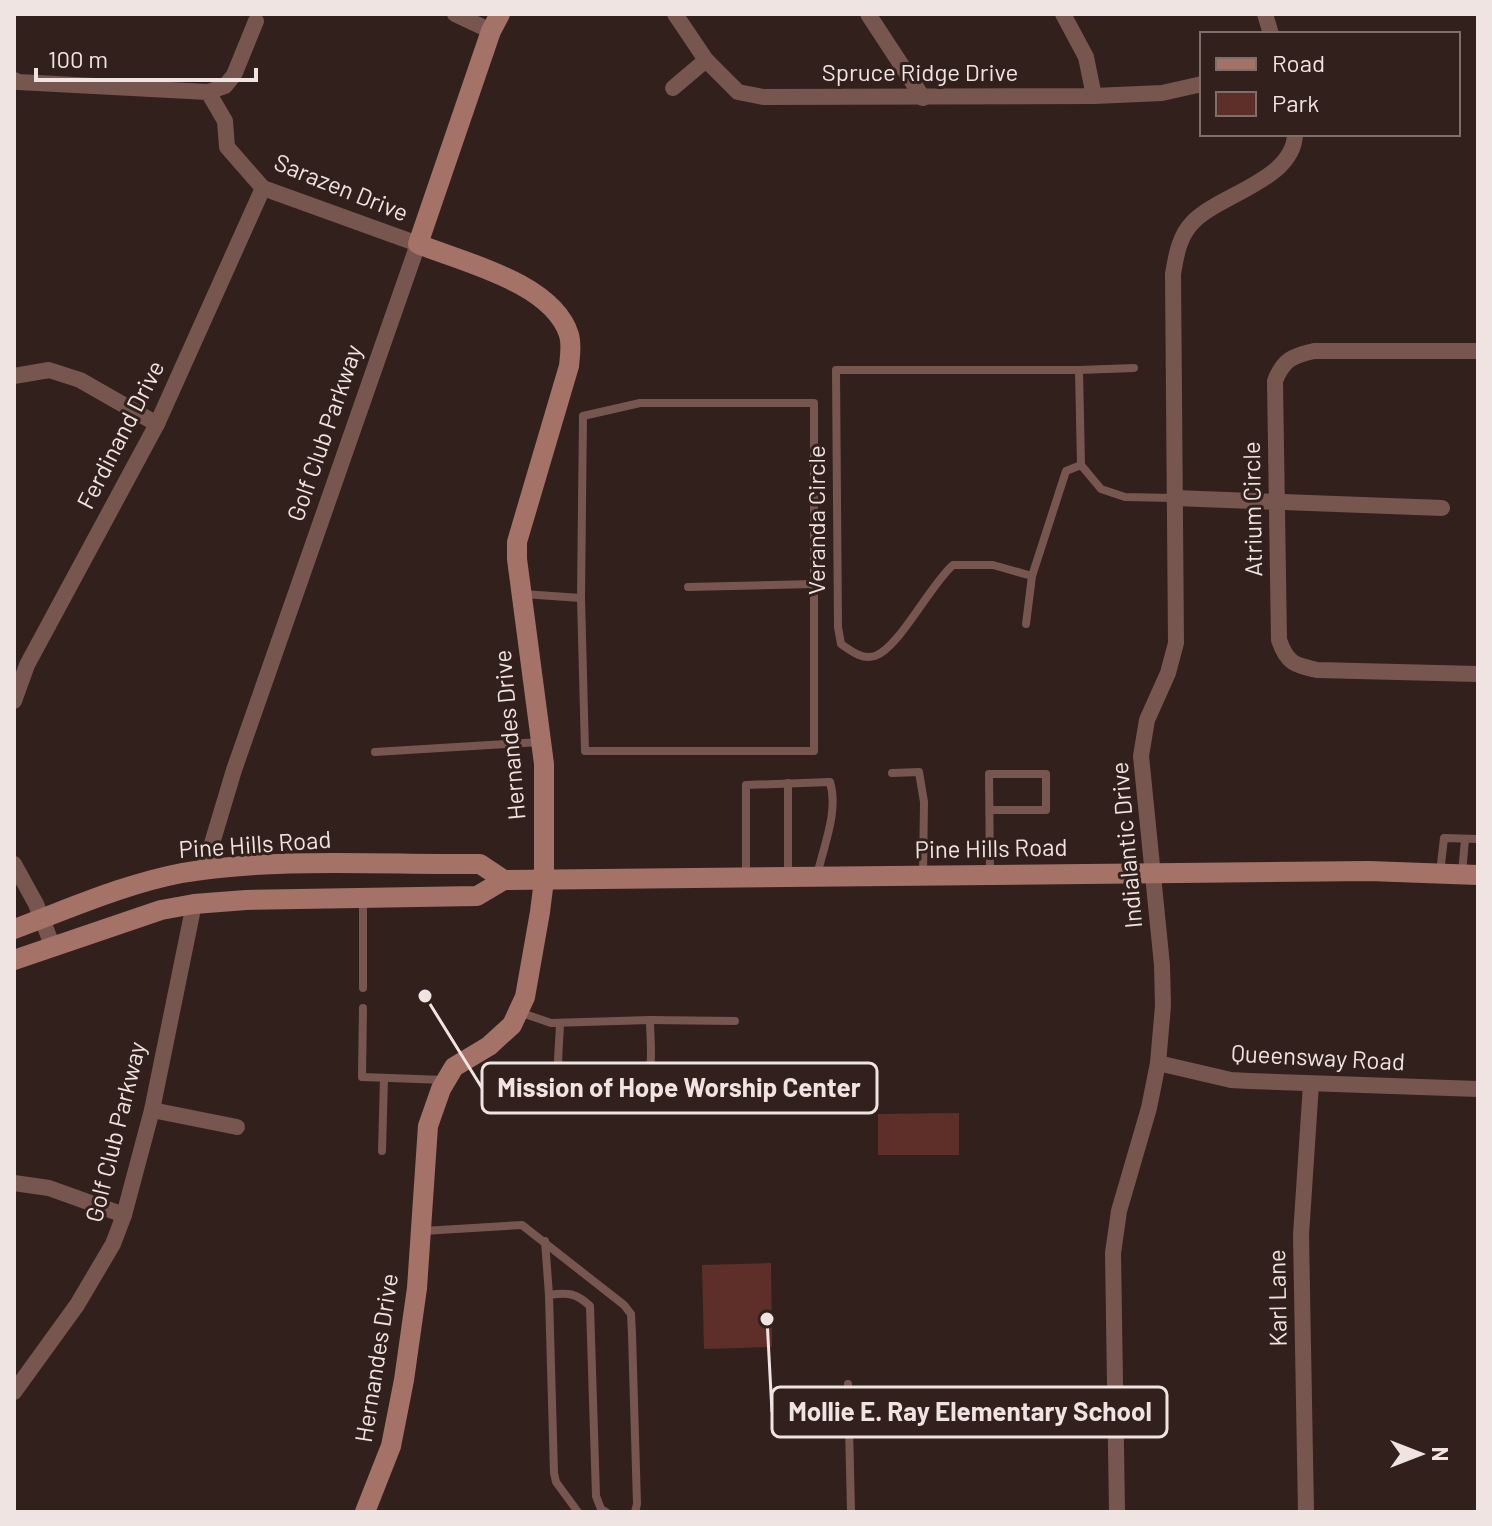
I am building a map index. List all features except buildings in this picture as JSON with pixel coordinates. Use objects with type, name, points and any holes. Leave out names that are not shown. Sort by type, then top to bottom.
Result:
[{"type":"main road","name":"Golf Club Parkway","points":[[418,244],[495,23]]},
{"type":"main road","name":"Hernandes Drive","points":[[365,1512],[391,1446],[413,1318],[428,1126],[454,1067],[489,1046],[512,1025],[525,997],[544,880],[544,764],[517,542],[569,366],[570,335],[544,301],[515,281],[418,244]]},
{"type":"main road","name":"Pine Hills Road","points":[[14,929],[135,886],[204,870],[294,865],[480,864],[504,880]]},
{"type":"main road","name":"Pine Hills Road","points":[[14,960],[161,910],[194,904],[246,900],[477,896],[504,880],[1369,871],[1470,874]]},
{"type":"street","points":[[455,14],[495,23]]},
{"type":"street","name":"Spruce Ridge Drive","points":[[675,14],[706,60],[738,92],[763,97],[1094,96],[1162,93],[1200,84]]},
{"type":"street","points":[[868,14],[923,98]]},
{"type":"street","points":[[1063,14],[1086,57],[1094,96]]},
{"type":"street","points":[[14,80],[66,86],[208,92],[225,86],[234,75],[256,21]]},
{"type":"street","points":[[673,88],[706,60]]},
{"type":"street","name":"Sarazen Drive","points":[[208,92],[225,121],[227,147],[263,188],[418,244]]},
{"type":"street","name":"Indialantic Drive","points":[[1117,1512],[1113,1253],[1119,1211],[1149,1108],[1158,1063],[1163,989],[1141,756],[1147,720],[1168,673],[1176,643],[1173,274],[1177,248],[1193,222],[1278,169],[1290,155],[1295,136]]},
{"type":"street","name":"Ferdinand Drive","points":[[14,701],[27,665],[157,424],[263,188]]},
{"type":"street","name":"Golf Club Parkway","points":[[204,870],[234,770],[418,244]]},
{"type":"street","name":"Atrium Circle","points":[[1478,351],[1314,351],[1297,355],[1281,366],[1275,381],[1279,640],[1284,655],[1297,666],[1317,670],[1478,674]]},
{"type":"street","points":[[14,376],[49,370],[80,380],[157,424]]},
{"type":"street","points":[[1175,498],[1442,508]]},
{"type":"street","points":[[14,864],[53,947]]},
{"type":"street","name":"Golf Club Parkway","points":[[14,1392],[77,1305],[113,1244],[124,1215],[152,1110],[194,904]]},
{"type":"street","name":"Queensway Road","points":[[1158,1063],[1231,1080],[1478,1089]]},
{"type":"street","name":"Karl Lane","points":[[1306,1512],[1301,1235],[1311,1084]]},
{"type":"street","points":[[152,1110],[237,1127]]},
{"type":"street","points":[[14,1183],[49,1188],[124,1215]]},
{"type":"lane","points":[[1134,368],[1079,370],[1081,465],[1101,489],[1125,497],[1175,498]]},
{"type":"lane","name":"Veranda Circle","points":[[1032,576],[993,565],[953,565],[940,576],[891,646],[874,657],[856,655],[841,644],[838,627],[836,370],[1079,370]]},
{"type":"lane","points":[[640,403],[814,403],[814,751],[585,751],[581,598],[583,416],[640,403]]},
{"type":"lane","points":[[1026,624],[1032,576],[1066,471],[1081,465]]},
{"type":"lane","points":[[688,587],[814,584]]},
{"type":"lane","points":[[522,594],[581,598]]},
{"type":"lane","points":[[375,752],[541,742]]},
{"type":"lane","points":[[892,773],[919,772],[924,802],[923,876]]},
{"type":"lane","points":[[990,810],[1046,810],[1046,774],[989,774],[990,875]]},
{"type":"lane","points":[[746,878],[746,785],[830,782],[830,830],[823,845],[817,877]]},
{"type":"lane","points":[[788,783],[788,877]]},
{"type":"lane","points":[[1440,873],[1444,838],[1478,839]]},
{"type":"lane","points":[[1465,839],[1470,874]]},
{"type":"lane","points":[[363,898],[363,988]]},
{"type":"lane","points":[[363,1008],[362,1077],[446,1080]]},
{"type":"lane","points":[[518,1011],[551,1023],[735,1021]]},
{"type":"lane","points":[[560,1023],[559,1082],[568,1096],[583,1101],[614,1102],[629,1100],[639,1094],[646,1084],[650,1020]]},
{"type":"lane","points":[[382,1151],[384,1078]]},
{"type":"lane","points":[[421,1231],[522,1225],[624,1305],[631,1314],[635,1512]]},
{"type":"lane","points":[[545,1241],[554,1473],[556,1482],[578,1512]]},
{"type":"lane","points":[[549,1295],[573,1293],[590,1306],[596,1496],[601,1509],[606,1512]]},
{"type":"lane","points":[[848,1384],[851,1512]]},
{"type":"green space","points":[[959,1113],[959,1155],[878,1155],[878,1114]]},
{"type":"green space","points":[[771,1263],[772,1347],[704,1349],[702,1265]]},
{"type":"place","name":"Mission of Hope Worship Center","points":[[425,996]]},
{"type":"place","name":"Mollie E. Ray Elementary School","points":[[767,1319]]}]
